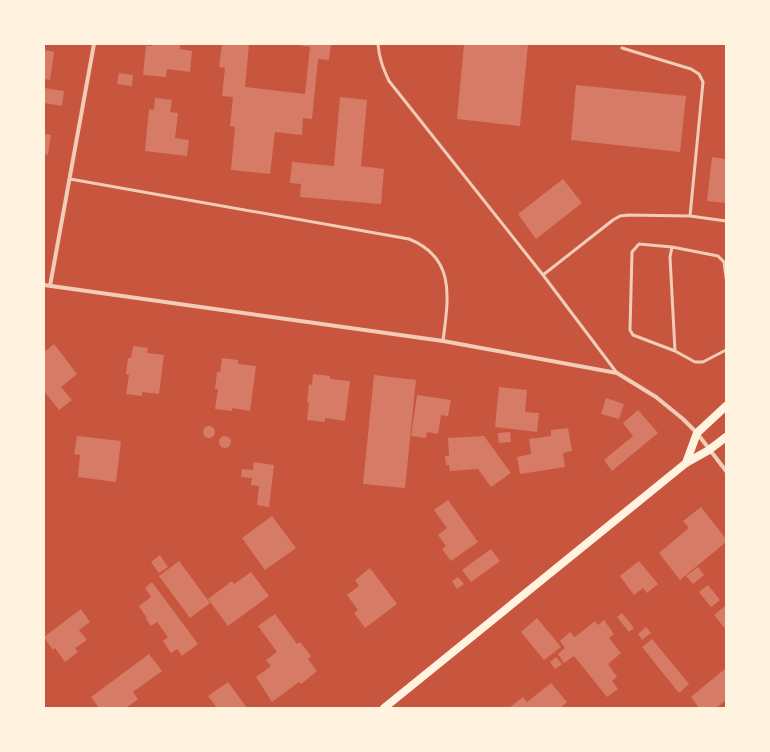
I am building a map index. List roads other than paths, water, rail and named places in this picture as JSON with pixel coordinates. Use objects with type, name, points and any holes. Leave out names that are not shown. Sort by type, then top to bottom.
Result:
[{"type":"main road","points":[[686,463],[697,433],[726,406]]},
{"type":"main road","points":[[384,708],[686,463],[709,450],[726,437]]},
{"type":"street","points":[[50,286],[94,44]]},
{"type":"street","points":[[44,285],[443,341],[617,373],[656,397],[683,419],[697,433],[726,471]]},
{"type":"lane","points":[[378,44],[378,55],[389,81],[543,275],[617,373]]},
{"type":"lane","points":[[622,48],[691,68],[699,74],[703,82],[690,216]]},
{"type":"lane","points":[[70,179],[409,239],[428,249],[438,260],[444,271],[448,298],[443,341]]},
{"type":"lane","points":[[543,275],[620,216],[690,216],[726,221]]},
{"type":"lane","points":[[726,278],[724,262],[718,256],[672,247],[639,244],[632,252],[630,330],[633,335],[675,351],[695,362],[703,362],[726,350]]},
{"type":"lane","points":[[672,247],[670,257],[675,351]]}]
